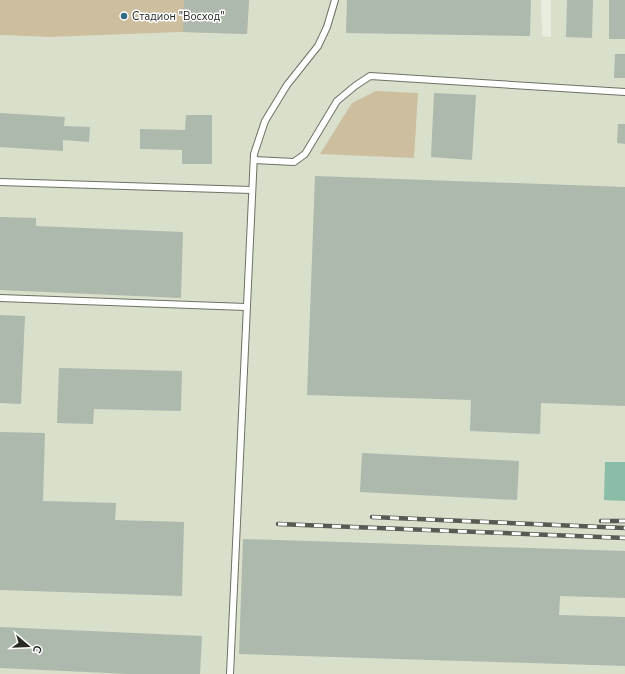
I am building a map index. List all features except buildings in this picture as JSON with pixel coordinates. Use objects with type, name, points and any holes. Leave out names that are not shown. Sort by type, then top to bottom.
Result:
[{"type":"lane","points":[[230,674],[254,154],[266,121],[287,85],[318,46],[327,27],[335,0]]},
{"type":"lane","points":[[254,160],[294,162],[305,154],[337,101],[370,76],[625,92]]},
{"type":"lane","points":[[0,182],[252,190]]},
{"type":"lane","points":[[0,298],[246,307]]},
{"type":"shaded area","name":"Стадион \"Восход\"","points":[[0,0],[249,0],[247,34],[183,32],[50,37],[0,35]]},
{"type":"shaded area","points":[[249,0],[541,0],[542,36],[551,37],[551,0],[625,0],[625,674],[0,674],[0,35],[50,37],[183,32],[247,34]]},
{"type":"shaded area","points":[[376,91],[418,93],[414,158],[320,154],[352,103]]},
{"type":"shaded area","points":[[605,462],[625,462],[625,501],[604,500]]},
{"type":"railway","points":[[372,517],[625,528]]},
{"type":"railway","points":[[601,521],[625,521]]},
{"type":"railway","points":[[278,524],[625,538]]},
{"type":"place","name":"Стадион \"Восход\"","points":[[124,16]]}]
